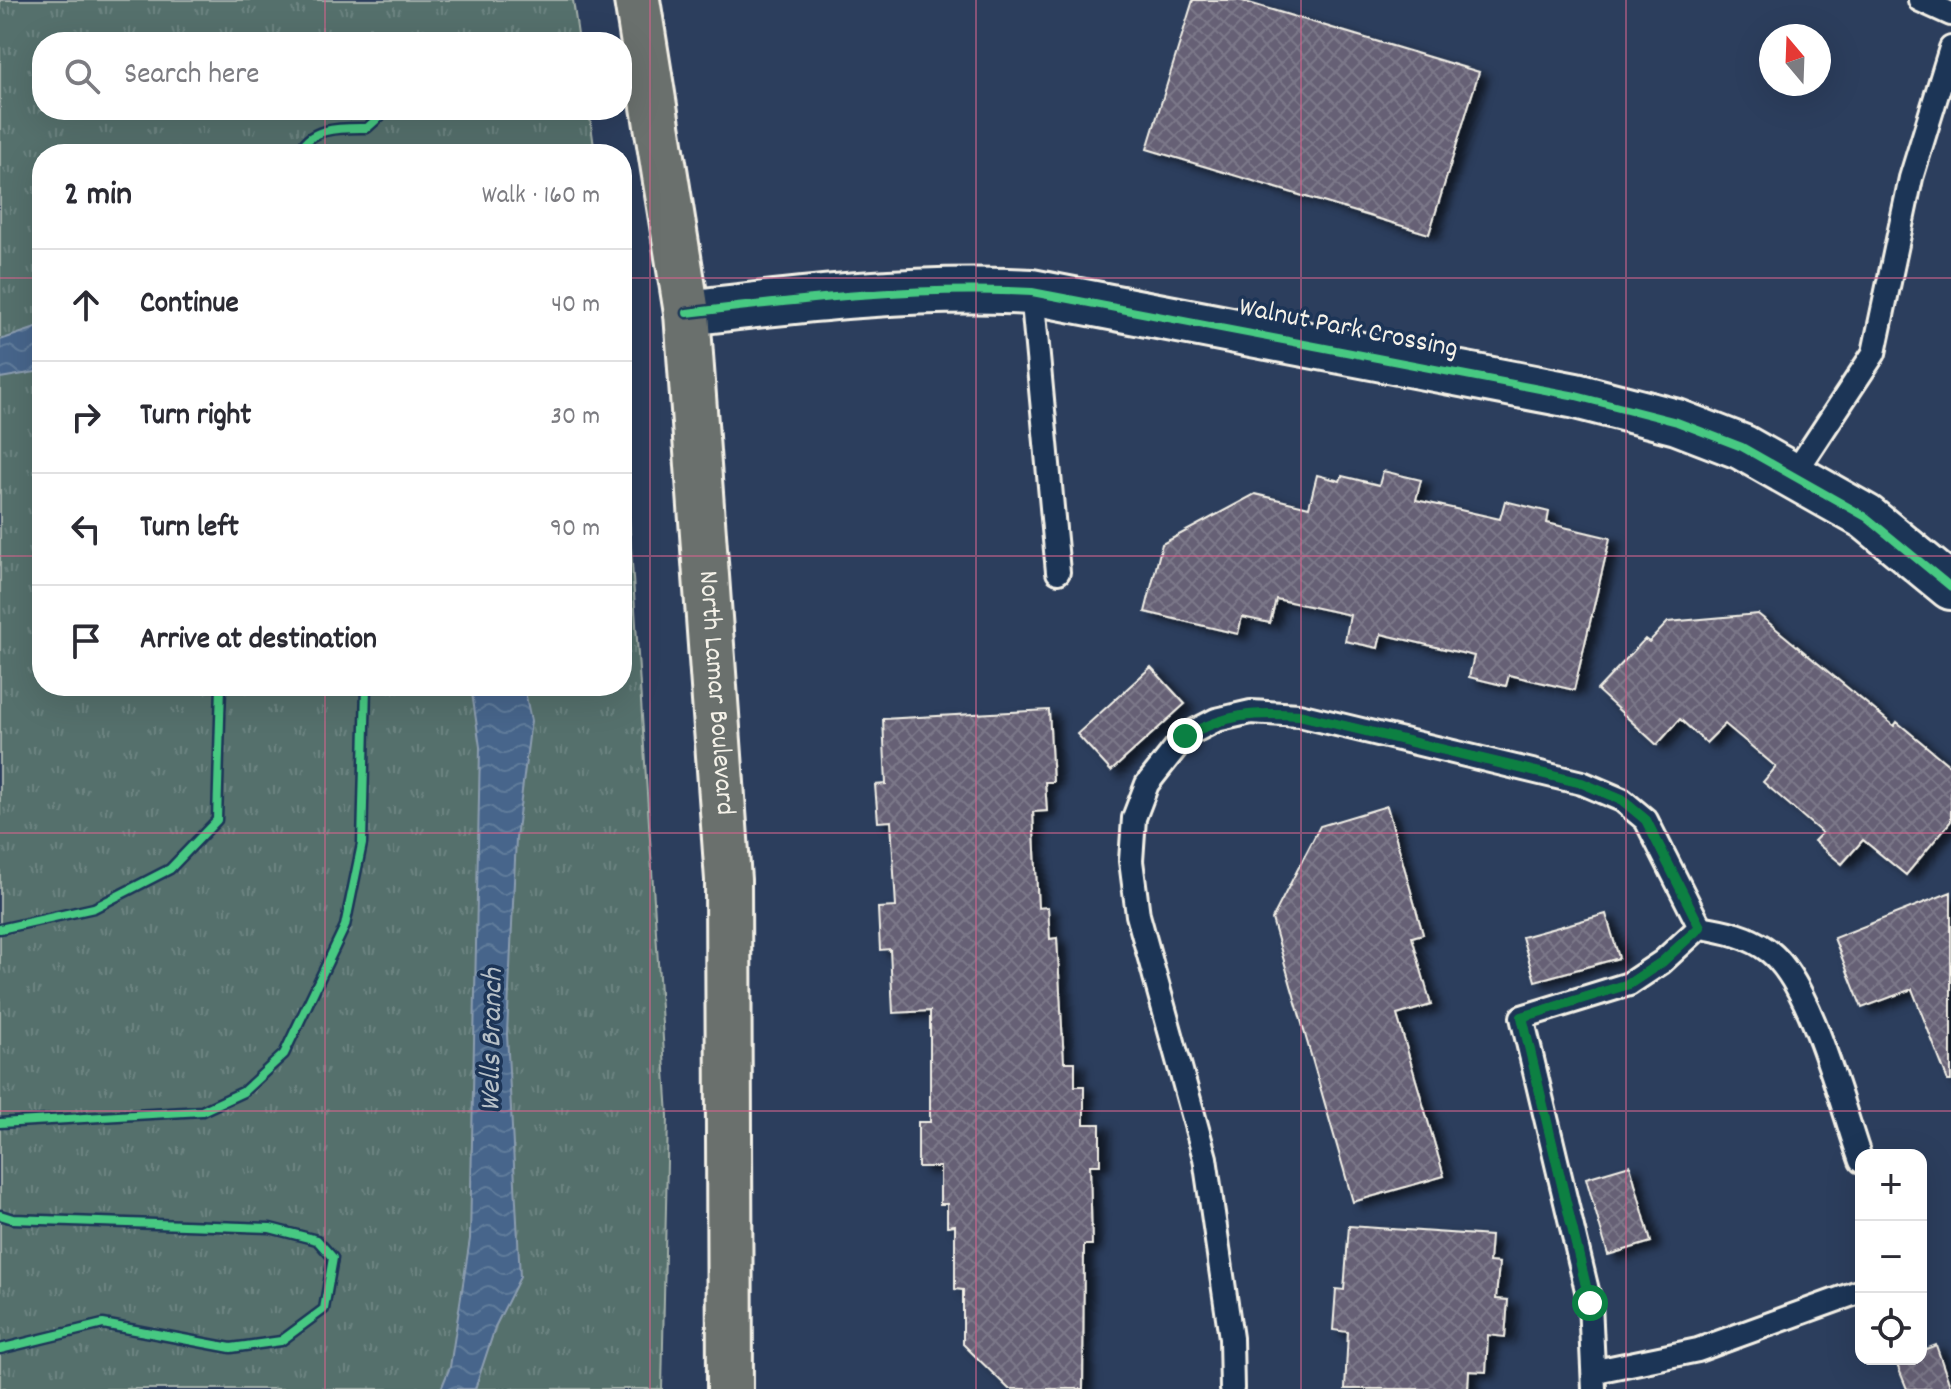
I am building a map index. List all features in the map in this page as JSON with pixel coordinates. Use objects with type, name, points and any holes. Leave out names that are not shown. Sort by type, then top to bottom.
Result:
[{"type":"main road","name":"North Lamar Boulevard","points":[[637,0],[687,313],[728,880],[730,1389]]},
{"type":"street","name":"Walnut Park Crossing","points":[[687,313],[821,297],[958,288],[1032,292],[1576,396],[1677,422],[1742,447],[1866,517],[1951,587]]},
{"type":"lane","points":[[1920,0],[1951,14]]},
{"type":"lane","points":[[1793,476],[1874,353],[1911,178],[1951,48]]},
{"type":"lane","points":[[1032,292],[1058,572]]},
{"type":"lane","points":[[1232,1389],[1231,1338],[1205,1158],[1138,915],[1131,861],[1134,818],[1147,784],[1185,736],[1216,720],[1251,712],[1299,715],[1582,783],[1622,800],[1646,820],[1700,927]]},
{"type":"lane","points":[[1700,927],[1737,934],[1771,952],[1801,991],[1857,1149]]},
{"type":"lane","points":[[1700,927],[1662,962],[1629,984],[1522,1017],[1590,1303],[1595,1380],[1698,1350],[1855,1293]]},
{"type":"green space","points":[[0,0],[573,0],[578,32],[32,32],[32,120],[590,120],[594,144],[32,144],[32,696],[632,696],[632,563],[668,1116],[662,1389],[0,1389]]},
{"type":"water","points":[[32,329],[32,373],[0,378],[0,340]]},
{"type":"water","name":"Wells Branch","points":[[472,696],[526,696],[531,721],[516,838],[507,1034],[520,1277],[496,1325],[475,1389],[441,1389],[450,1367],[470,1239],[480,747]]},
{"type":"building","points":[[1193,0],[1239,0],[1479,72],[1429,234],[1147,149]]},
{"type":"building","points":[[1383,471],[1421,480],[1416,500],[1500,519],[1505,501],[1549,512],[1547,523],[1610,538],[1574,690],[1509,675],[1506,686],[1469,677],[1474,656],[1381,634],[1378,648],[1345,641],[1350,615],[1276,599],[1270,623],[1242,617],[1238,634],[1145,612],[1162,544],[1255,494],[1309,507],[1317,475],[1340,481],[1342,476],[1379,485]]},
{"type":"building","points":[[1758,614],[1894,726],[1897,722],[1951,767],[1951,821],[1906,875],[1863,840],[1842,864],[1814,841],[1822,833],[1763,782],[1776,767],[1725,724],[1706,743],[1680,719],[1657,745],[1597,690],[1645,639],[1649,642],[1668,622]]},
{"type":"building","points":[[1151,667],[1185,704],[1111,771],[1077,734]]},
{"type":"building","points":[[1049,710],[1053,782],[1045,782],[1047,811],[1033,812],[1038,908],[1048,907],[1050,939],[1057,938],[1064,1062],[1075,1062],[1075,1086],[1084,1086],[1084,1124],[1100,1124],[1100,1165],[1090,1165],[1092,1245],[1084,1245],[1083,1389],[1009,1389],[963,1344],[963,1290],[955,1289],[955,1225],[947,1226],[947,1204],[940,1204],[940,1167],[918,1167],[918,1122],[930,1122],[930,1011],[893,1013],[890,949],[880,950],[878,908],[896,907],[891,821],[878,822],[875,785],[886,784],[883,719]]},
{"type":"building","points":[[1387,806],[1423,934],[1412,937],[1431,1005],[1397,1015],[1444,1176],[1353,1202],[1272,919],[1320,826]]},
{"type":"building","points":[[1951,892],[1951,1081],[1948,1081],[1912,989],[1862,1008],[1834,938]]},
{"type":"building","points":[[1606,914],[1619,958],[1535,981],[1522,937]]},
{"type":"building","points":[[1630,1165],[1651,1242],[1608,1255],[1586,1178]]},
{"type":"building","points":[[1349,1226],[1491,1236],[1489,1262],[1499,1263],[1496,1299],[1508,1300],[1505,1337],[1488,1335],[1486,1372],[1469,1371],[1468,1389],[1345,1389],[1348,1332],[1333,1330],[1336,1289],[1344,1290]]},
{"type":"building","points":[[1936,1345],[1951,1389],[1907,1389],[1897,1365],[1927,1365],[1927,1349]]},
{"type":"cycle path","points":[[305,144],[318,133],[367,128],[376,120]]},
{"type":"cycle path","points":[[687,313],[902,292],[1032,292],[1576,396],[1677,422],[1742,447],[1866,517],[1951,587]]},
{"type":"cycle path","points":[[0,929],[94,908],[170,869],[217,820],[221,696]]},
{"type":"cycle path","points":[[0,1123],[202,1111],[243,1092],[284,1054],[345,926],[362,844],[366,696]]},
{"type":"cycle path","points":[[0,1215],[13,1219],[270,1228],[317,1240],[333,1258],[324,1309],[281,1341],[231,1348],[103,1324],[0,1349]]},
{"type":"route","points":[[1185,736],[1216,720],[1251,712],[1299,715],[1582,783],[1622,800],[1646,820],[1700,927],[1662,962],[1629,984],[1522,1017],[1590,1303]]}]
